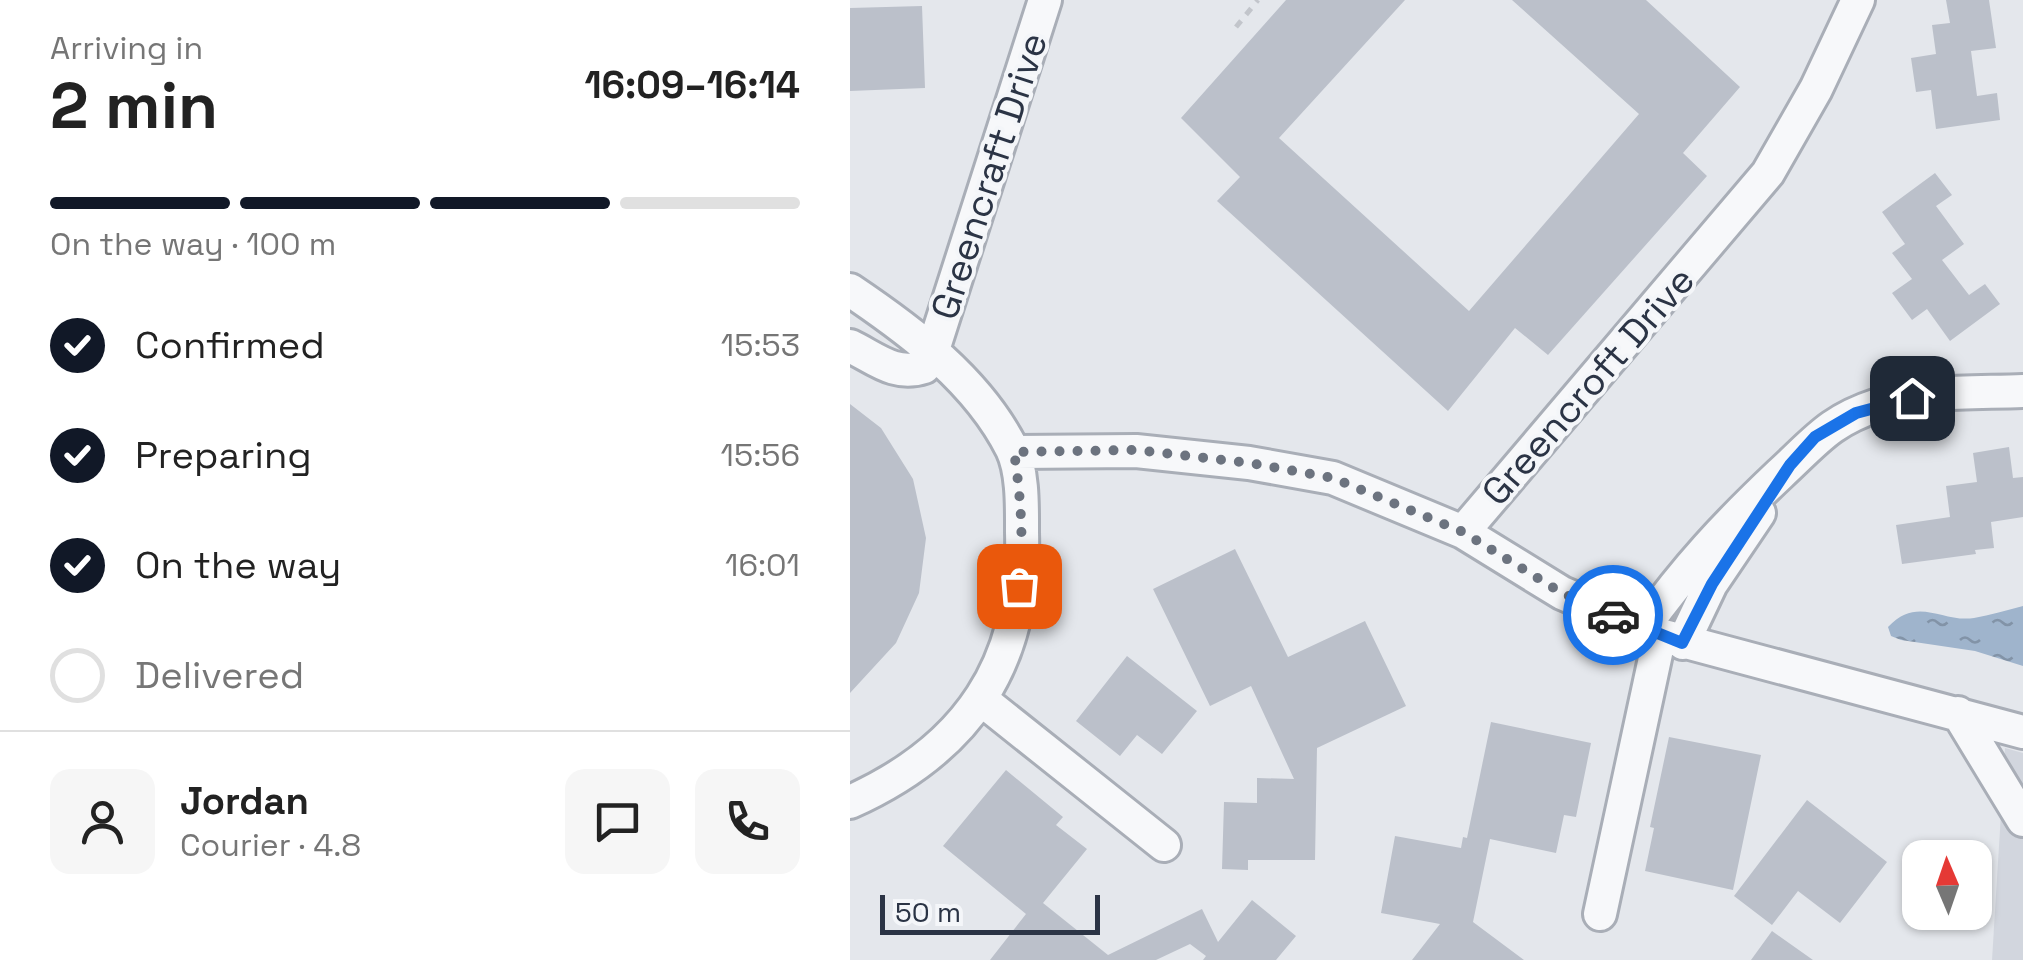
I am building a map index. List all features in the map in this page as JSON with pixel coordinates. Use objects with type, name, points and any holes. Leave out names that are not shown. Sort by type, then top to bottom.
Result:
[{"type":"street","name":"Greencraft Drive","points":[[932,352],[1045,0]]},
{"type":"street","name":"Greencroft Drive","points":[[1014,452],[1136,450],[1277,467],[1333,478],[1463,532],[1768,173],[1816,89],[1858,0]]},
{"type":"street","points":[[850,290],[932,352],[980,399],[1014,452],[1022,500],[1023,548],[1012,627],[982,700],[934,753],[896,779],[850,802]]},
{"type":"street","points":[[850,346],[893,370],[911,372],[924,367],[932,352]]},
{"type":"street","points":[[1600,914],[1662,636],[1682,573],[1815,437],[1840,421],[1883,403],[1912,398],[2023,391]]},
{"type":"street","points":[[1463,532],[1562,593],[1662,636],[2023,732]]},
{"type":"street","points":[[982,700],[1164,845]]},
{"type":"street","points":[[1958,713],[2023,820]]},
{"type":"path","points":[[1236,28],[1258,0]]},
{"type":"shaded area","points":[[2005,748],[2023,753],[2023,960],[1992,960]]},
{"type":"water","points":[[2023,606],[2023,666],[1975,651],[1901,640],[1891,636],[1888,627],[1899,618],[1920,611],[1962,619]]},
{"type":"building","points":[[1286,0],[1405,0],[1279,138],[1469,311],[1639,114],[1512,0],[1646,0],[1740,87],[1683,153],[1707,176],[1548,355],[1515,328],[1448,411],[1217,201],[1240,177],[1181,118]]},
{"type":"building","points":[[1946,0],[1989,0],[1996,48],[1971,51],[1977,96],[1997,93],[2000,120],[1936,129],[1931,90],[1916,92],[1911,58],[1936,54],[1932,25],[1950,23]]},
{"type":"building","points":[[922,6],[925,88],[850,91],[850,8]]},
{"type":"building","points":[[1935,173],[1952,195],[1936,206],[1964,244],[1942,260],[1969,295],[1985,284],[2000,304],[1950,341],[1927,309],[1912,320],[1892,293],[1912,279],[1892,253],[1905,244],[1882,212]]},
{"type":"building","points":[[850,404],[881,428],[913,479],[926,538],[919,593],[896,643],[850,693]]},
{"type":"building","points":[[2009,447],[2013,478],[2023,477],[2023,517],[1991,522],[1994,548],[1902,564],[1896,525],[1950,517],[1946,486],[1977,482],[1973,453]]},
{"type":"building","points":[[1235,549],[1288,657],[1365,621],[1406,706],[1317,748],[1315,860],[1248,860],[1248,870],[1222,869],[1224,802],[1257,803],[1257,778],[1294,779],[1251,686],[1210,706],[1153,589]]},
{"type":"building","points":[[1127,656],[1197,711],[1162,754],[1137,735],[1120,756],[1076,721]]},
{"type":"building","points":[[1491,722],[1591,743],[1576,817],[1564,815],[1556,853],[1490,839],[1473,922],[1524,960],[1412,960],[1440,924],[1381,913],[1395,836],[1461,848],[1463,837],[1467,838]]},
{"type":"building","points":[[1669,737],[1761,755],[1733,890],[1645,871]]},
{"type":"building","points":[[1006,770],[1063,817],[1056,825],[1087,849],[1043,903],[1108,955],[1202,909],[1218,942],[1252,900],[1296,936],[1276,960],[1203,960],[1206,956],[1190,944],[1156,960],[990,960],[1026,914],[943,846]]},
{"type":"building","points":[[1807,800],[1887,862],[1840,923],[1798,891],[1772,925],[1734,896]]},
{"type":"building","points":[[1772,931],[1813,960],[1751,960]]},
{"type":"way so far","points":[[1019,586],[1022,500],[1014,452],[1136,450],[1250,463],[1333,478],[1463,532],[1562,593],[1613,615]]},
{"type":"route","points":[[1613,615],[1682,643],[1712,584],[1790,465],[1815,437],[1856,413],[1912,398]]}]
